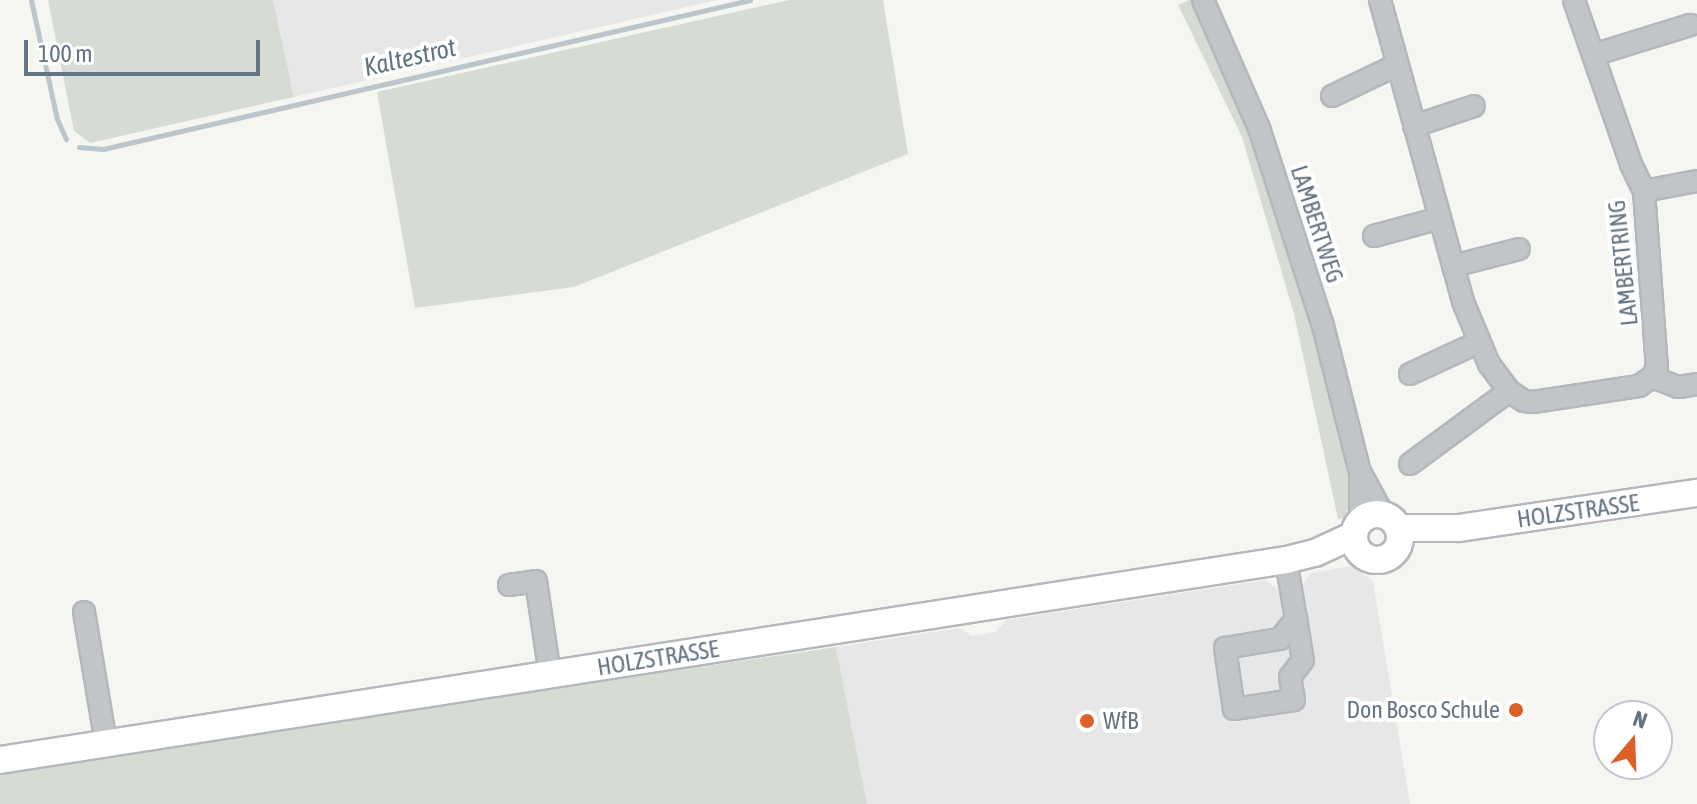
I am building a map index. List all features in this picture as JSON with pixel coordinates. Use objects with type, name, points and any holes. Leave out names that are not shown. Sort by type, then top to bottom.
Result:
[{"type":"main road","name":"HOLZSTRASSE","points":[[0,760],[1286,560],[1376,533],[1459,528],[1697,493]]},
{"type":"street","name":"LAMBERTWEG","points":[[1203,0],[1259,128],[1323,326],[1376,533]]},
{"type":"street","points":[[1380,0],[1453,266],[1479,342],[1509,391],[1524,401],[1533,402],[1639,386],[1652,377],[1678,387],[1697,384]]},
{"type":"street","name":"LAMBERTRING","points":[[1574,0],[1631,164],[1644,191],[1658,355],[1652,377]]},
{"type":"street","points":[[1593,55],[1690,25]]},
{"type":"street","points":[[1332,96],[1397,65]]},
{"type":"street","points":[[1414,126],[1474,106]]},
{"type":"street","points":[[1644,191],[1697,181]]},
{"type":"street","points":[[1374,236],[1440,218]]},
{"type":"street","points":[[1453,266],[1519,249]]},
{"type":"street","points":[[1410,374],[1479,342]]},
{"type":"street","points":[[1410,464],[1509,391]]},
{"type":"street","points":[[1286,560],[1303,660],[1290,677],[1294,700],[1234,709],[1225,648],[1280,639],[1296,619]]},
{"type":"street","points":[[509,585],[543,580],[550,675]]},
{"type":"street","points":[[84,612],[106,743]]},
{"type":"shaded area","points":[[48,0],[273,0],[294,97],[90,143],[74,131]]},
{"type":"shaded area","points":[[273,0],[717,0],[294,97]]},
{"type":"shaded area","points":[[789,0],[883,0],[908,154],[574,287],[415,308],[377,92]]},
{"type":"shaded area","points":[[1194,0],[1254,133],[1308,310],[1353,492],[1345,518],[1338,519],[1294,314],[1242,137],[1178,5]]},
{"type":"shaded area","points":[[1351,566],[1373,581],[1410,804],[867,804],[836,647],[959,628],[972,636],[996,632],[1006,620],[1265,580],[1279,590],[1291,589],[1302,586],[1311,573]]},
{"type":"shaded area","points":[[836,647],[867,804],[0,804],[0,768]]},
{"type":"waterway","name":"Kaltestrot","points":[[31,0],[57,119],[66,139]]},
{"type":"waterway","name":"Kaltestrot","points":[[79,147],[103,149],[750,0]]},
{"type":"place","name":"Don Bosco Schule","points":[[1516,710]]},
{"type":"place","name":"WfB","points":[[1087,721]]}]
